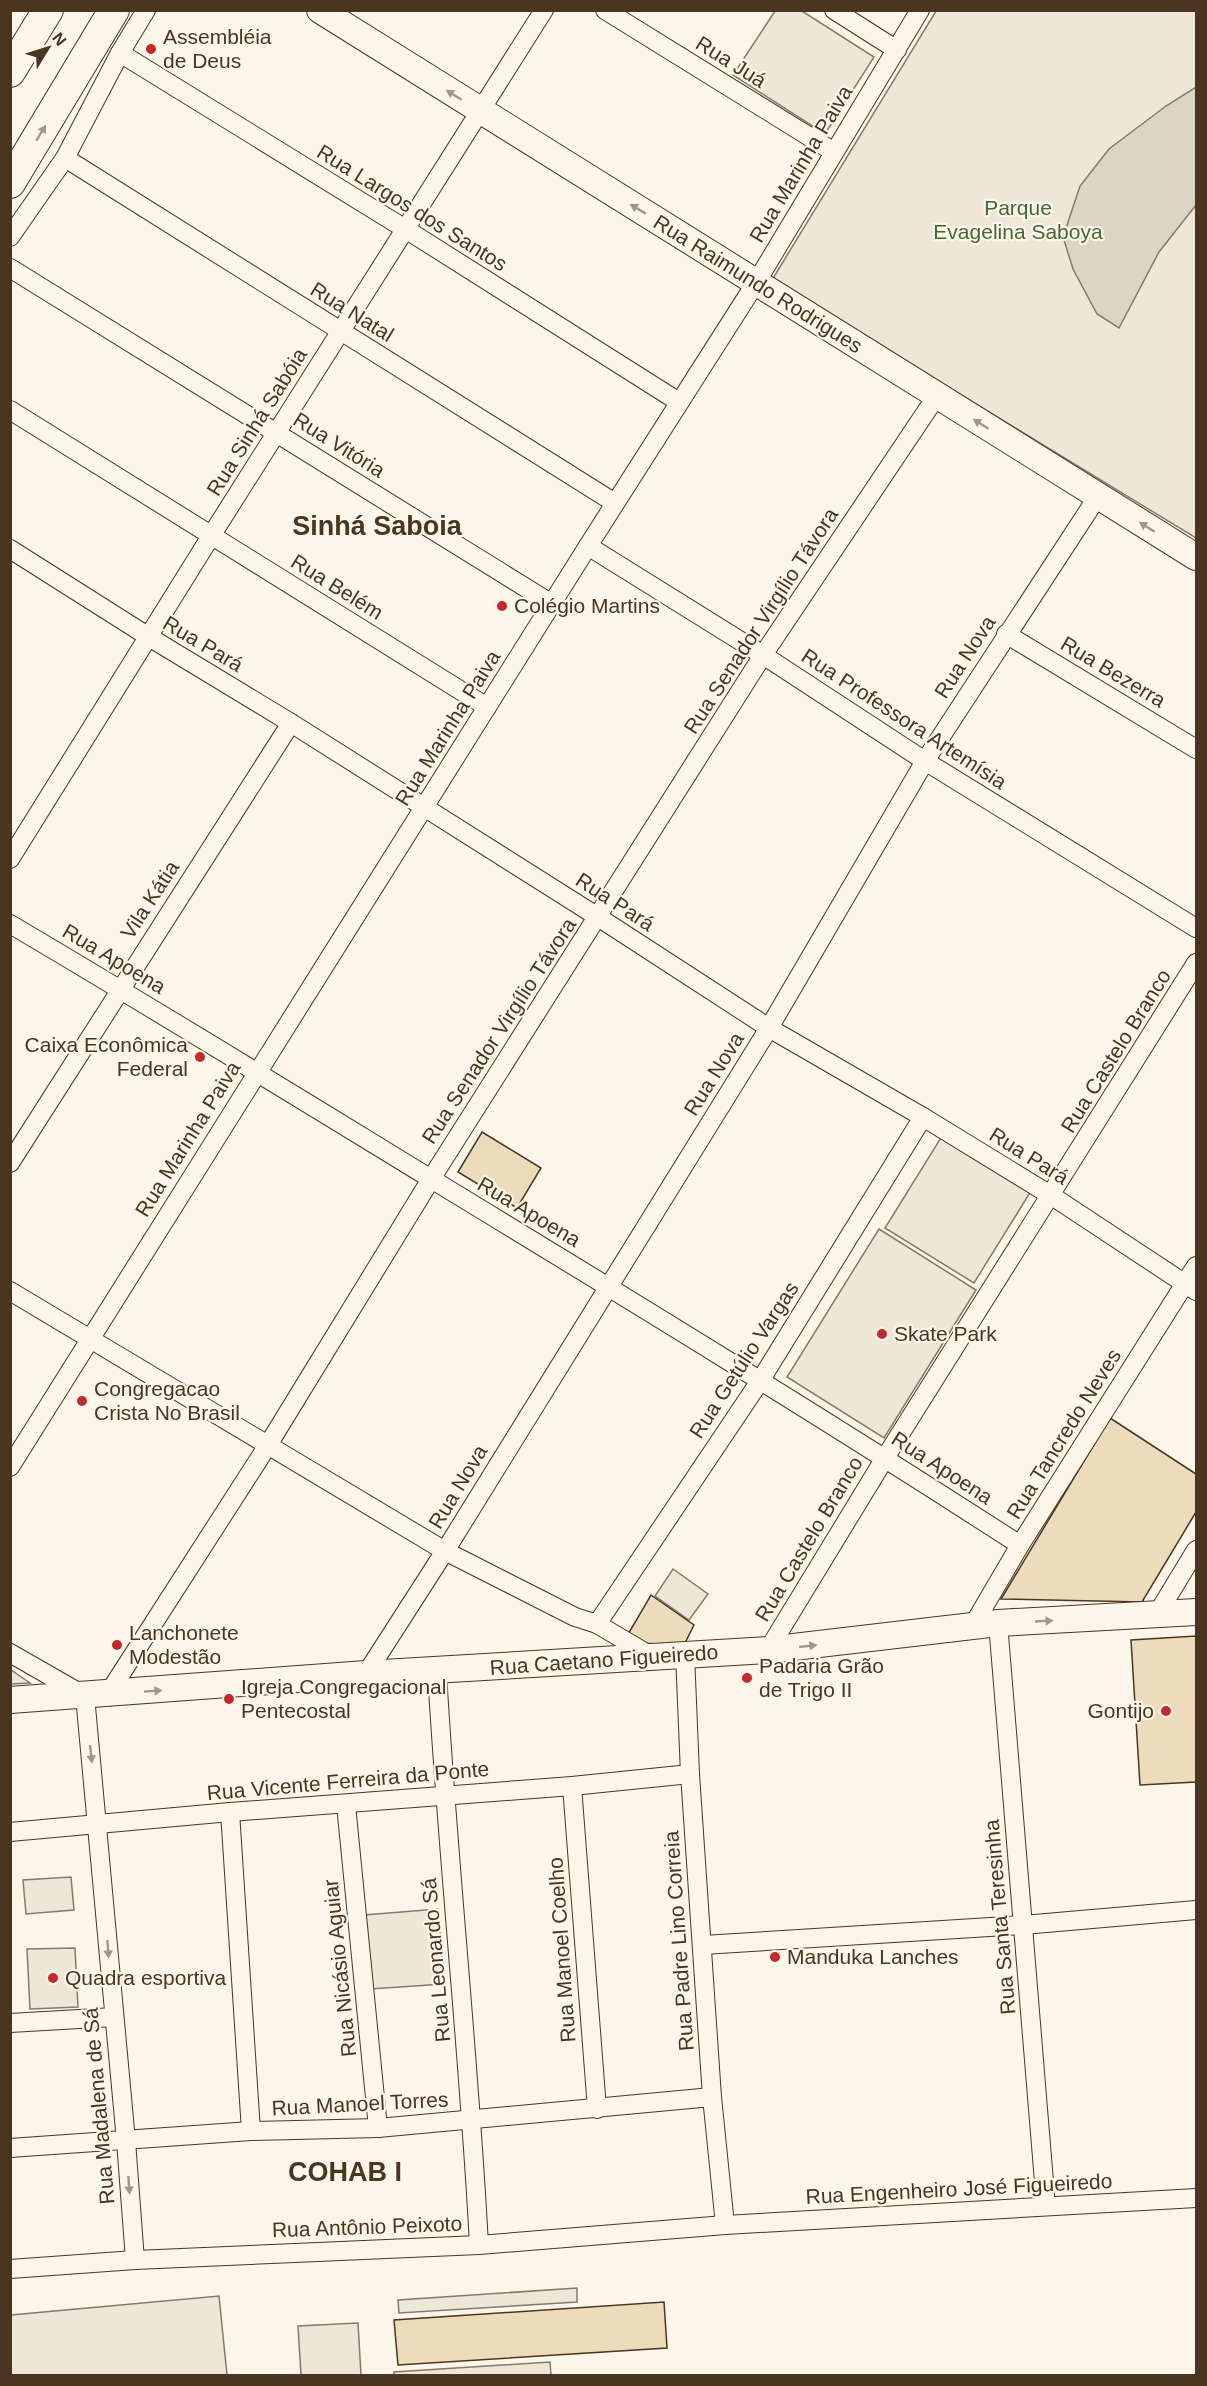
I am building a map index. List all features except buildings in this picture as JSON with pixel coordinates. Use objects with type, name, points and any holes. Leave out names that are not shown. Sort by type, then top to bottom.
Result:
[{"type":"main road","points":[[10,72],[48,10]]},
{"type":"main road","points":[[10,183],[114,10]]},
{"type":"main road","name":"Rua Raimundo Rodrigues","points":[[320,10],[480,112],[757,281],[936,397],[1197,557]]},
{"type":"main road","name":"Rua Caetano Figueiredo","points":[[10,1700],[366,1674],[436,1672],[768,1650],[998,1623],[1197,1612]]},
{"type":"street","points":[[10,237],[65,158],[120,53],[146,10]]},
{"type":"street","name":"Rua Sinhá Sabóia","points":[[10,859],[211,536],[407,230],[544,10]]},
{"type":"street","name":"Rua Juá","points":[[605,10],[834,152]]},
{"type":"street","points":[[834,10],[897,50]]},
{"type":"street","name":"Rua Marinha Paiva","points":[[10,1467],[615,503],[757,281],[920,10]]},
{"type":"street","name":"Rua Largos dos Santos","points":[[120,53],[407,230],[679,402]]},
{"type":"street","name":"Rua Natal","points":[[65,158],[615,503]]},
{"type":"street","name":"Rua Vitória","points":[[10,268],[552,604]]},
{"type":"street","name":"Rua Senador Virgílio Távora","points":[[97,1695],[268,1445],[431,1179],[763,655],[936,397]]},
{"type":"street","name":"Rua Belém","points":[[10,410],[488,707]]},
{"type":"street","name":"Rua Nova","points":[[366,1674],[445,1551],[769,1028],[925,761],[1098,496]]},
{"type":"street","name":"Rua Professora Artemísia","points":[[588,546],[763,655],[925,761],[1197,928]]},
{"type":"street","name":"Rua Pará","points":[[13,555],[291,723],[769,1028],[923,1117],[1052,1196],[1191,1288]]},
{"type":"street","name":"Rua Bezerra","points":[[1006,634],[1197,749]]},
{"type":"street","name":"Vila Kátia","points":[[10,1163],[291,723]]},
{"type":"street","name":"Rua Apoena","points":[[10,924],[608,1286],[885,1458],[1020,1545]]},
{"type":"street","name":"Rua Castelo Branco","points":[[768,1650],[885,1458],[1197,963]]},
{"type":"street","name":"Rua Getúlio Vargas","points":[[597,1624],[760,1381],[923,1117]]},
{"type":"street","name":"Rua Tancredo Neves","points":[[972,1627],[1020,1545],[1191,1288],[1197,1266]]},
{"type":"street","points":[[10,1290],[445,1551],[575,1617],[597,1624],[651,1656]]},
{"type":"street","points":[[1156,1616],[1197,1550]]},
{"type":"street","name":"Rua Santa Teresinha","points":[[998,1623],[1046,2206]]},
{"type":"street","points":[[10,1653],[97,1695]]},
{"type":"street","name":"Rua Padre Lino Correia","points":[[685,1654],[690,1774],[712,2097],[725,2225]]},
{"type":"street","name":"Rua Leonardo Sá","points":[[436,1672],[444,1795],[472,2121],[479,2245]]},
{"type":"street","name":"Rua Madalena de Sá","points":[[97,1695],[99,1825],[135,2260]]},
{"type":"street","name":"Rua Vicente Ferreira da Ponte","points":[[10,1832],[230,1812],[346,1805],[572,1786],[690,1774]]},
{"type":"street","name":"Rua Manoel Coelho","points":[[572,1786],[597,2109]]},
{"type":"street","name":"Rua Nicásio Aguiar","points":[[346,1805],[378,2128]]},
{"type":"street","points":[[230,1812],[251,2131]]},
{"type":"street","points":[[703,1945],[1023,1925],[1197,1910]]},
{"type":"street","points":[[10,2023],[114,2017]]},
{"type":"street","name":"Rua Manoel Torres","points":[[10,2148],[251,2131],[378,2128],[712,2097]]},
{"type":"street","name":"Rua Engenheiro José Figueiredo","points":[[725,2225],[1197,2198]]},
{"type":"street","name":"Rua Antônio Peixoto","points":[[10,2269],[135,2260],[479,2245],[725,2225]]},
{"type":"green space","points":[[775,11],[802,11],[874,57],[825,134],[733,75]]},
{"type":"green space","name":"Parque Evagelina Saboya","points":[[936,11],[1196,11],[1196,538],[772,280]]},
{"type":"green space","points":[[942,1136],[1031,1191],[974,1283],[885,1228]]},
{"type":"green space","name":"Skate Park","points":[[879,1229],[976,1290],[884,1438],[787,1377]]},
{"type":"green space","points":[[11,1670],[30,1683],[11,1684]]},
{"type":"green space","points":[[438,1909],[444,1984],[370,1989],[364,1915]]},
{"type":"green space","name":"Quadra esportiva","points":[[75,1948],[78,2007],[30,2009],[27,1949]]},
{"type":"green space","points":[[219,2296],[227,2375],[11,2375],[11,2315]]},
{"type":"green space","points":[[358,2323],[361,2375],[301,2375],[298,2326]]},
{"type":"green space","points":[[550,2362],[551,2375],[394,2375],[394,2372]]},
{"type":"shaded area","points":[[1196,87],[1196,205],[1159,252],[1119,328],[1097,314],[1073,269],[1063,237],[1080,186],[1109,149],[1166,106]]},
{"type":"shaded area","points":[[673,1569],[708,1594],[689,1620],[655,1596]]},
{"type":"shaded area","points":[[71,1877],[74,1910],[26,1914],[23,1880]]},
{"type":"shaded area","points":[[577,2288],[577,2302],[399,2313],[398,2300]]},
{"type":"place","name":"Assembléia de Deus","points":[[151,49]]},
{"type":"place","name":"Colégio Martins","points":[[502,606]]},
{"type":"place","name":"Caixa Econômica Federal","points":[[200,1057]]},
{"type":"place","name":"Skate Park","points":[[882,1334]]},
{"type":"place","name":"Congregacao Crista No Brasil","points":[[82,1401]]},
{"type":"place","name":"Lanchonete Modestão","points":[[117,1645]]},
{"type":"place","name":"Padaria Grão de Trigo II","points":[[747,1678]]},
{"type":"place","name":"Igreja Congregacional Pentecostal","points":[[229,1699]]},
{"type":"place","name":"Gontijo","points":[[1166,1711]]},
{"type":"place","name":"Manduka Lanches","points":[[775,1957]]},
{"type":"place","name":"Quadra esportiva","points":[[53,1978]]},
{"type":"district","name":"Sinhá Saboia","points":[[377,526]]},
{"type":"district","name":"COHAB I","points":[[345,2172]]}]
